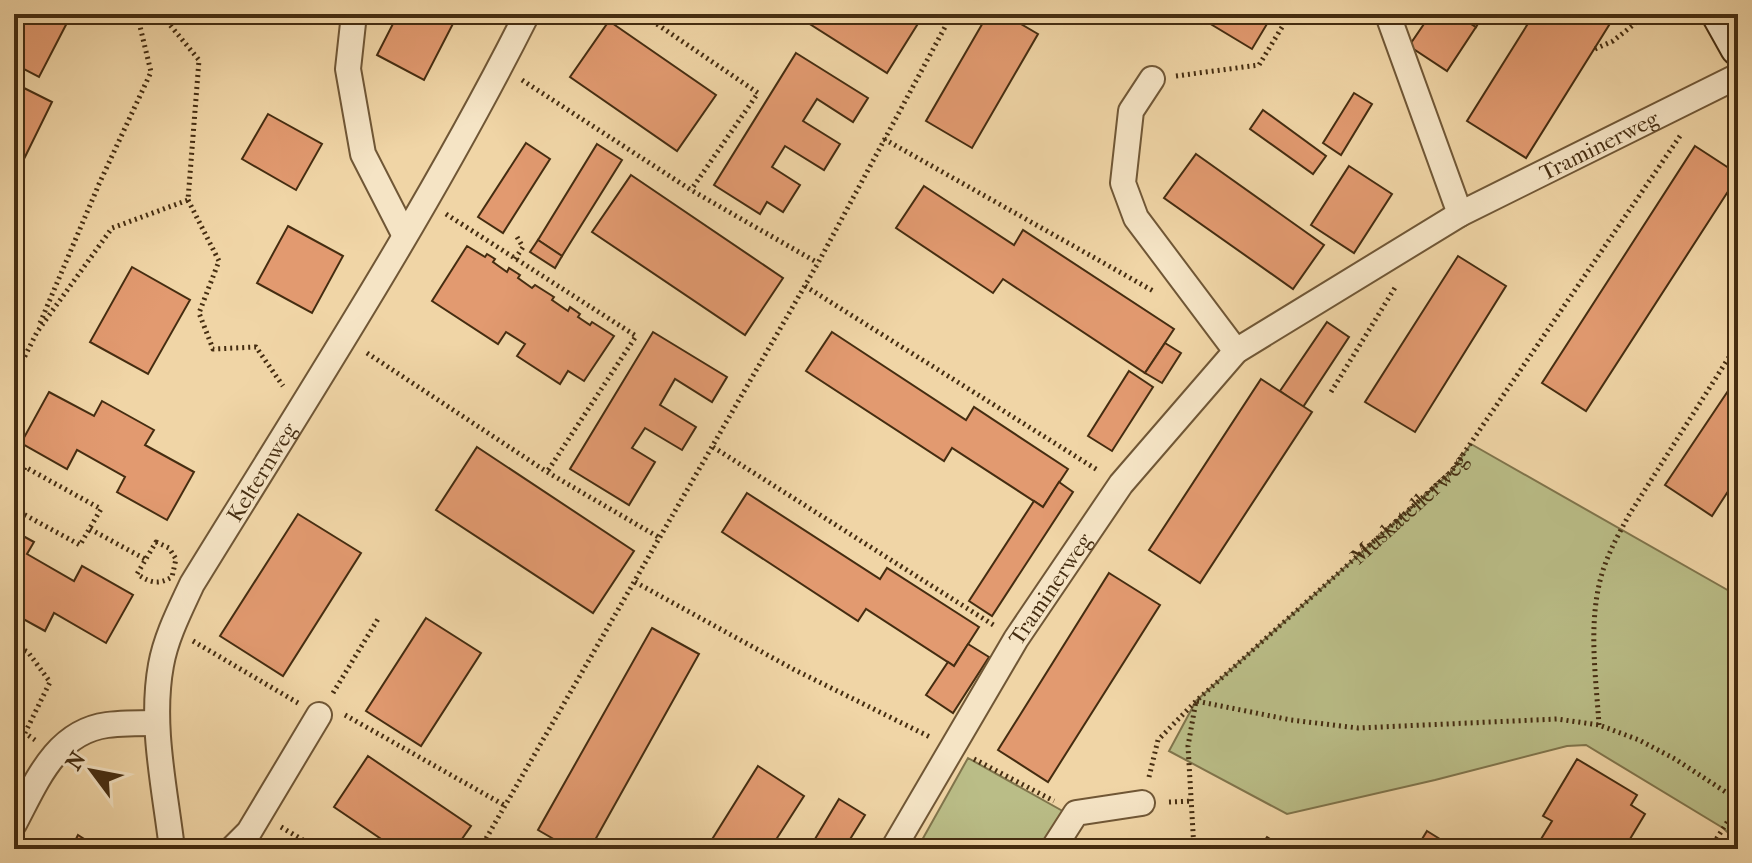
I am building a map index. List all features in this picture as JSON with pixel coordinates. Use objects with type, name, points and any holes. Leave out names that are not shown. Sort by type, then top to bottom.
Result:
[{"type":"street","points":[[354,14],[348,69],[363,154],[404,234]]},
{"type":"street","name":"Kelternweg","points":[[172,849],[157,723],[157,694],[162,661],[172,629],[192,584],[425,201],[501,67],[527,14]]},
{"type":"street","points":[[1390,14],[1460,214]]},
{"type":"street","points":[[1719,14],[1738,48]]},
{"type":"street","name":"Traminerweg","points":[[893,849],[1016,639],[1121,484],[1236,351],[1460,214],[1738,76]]},
{"type":"street","points":[[1152,79],[1131,111],[1123,183],[1136,218],[1236,351]]},
{"type":"street","points":[[232,849],[249,832],[323,710]]},
{"type":"street","points":[[14,824],[45,767],[68,739],[107,725],[157,723]]},
{"type":"street","points":[[1053,849],[1076,813],[1142,803]]},
{"type":"path","points":[[14,378],[151,72],[137,14]]},
{"type":"path","points":[[161,14],[199,60],[188,200],[219,261],[199,313],[213,349],[256,347],[299,410]]},
{"type":"path","points":[[642,14],[758,93],[691,190]]},
{"type":"path","points":[[480,849],[805,286],[952,14]]},
{"type":"path","points":[[1152,79],[1259,65],[1290,14]]},
{"type":"path","points":[[1595,49],[1613,41],[1647,14]]},
{"type":"path","points":[[501,67],[691,190],[818,263]]},
{"type":"path","name":"Muskatellerweg","points":[[1142,803],[1158,740],[1196,701],[1451,472],[1710,92]]},
{"type":"path","points":[[884,139],[1158,294],[1183,282]]},
{"type":"path","points":[[37,332],[112,228],[188,200]]},
{"type":"path","points":[[425,201],[636,336],[547,472]]},
{"type":"path","points":[[1331,392],[1427,234]]},
{"type":"path","points":[[515,259],[523,247],[517,237]]},
{"type":"path","points":[[805,286],[1121,484]]},
{"type":"path","points":[[343,337],[547,472],[660,538]]},
{"type":"path","points":[[1599,725],[1594,656],[1595,610],[1601,577],[1613,544],[1738,343]]},
{"type":"path","points":[[713,447],[1016,639]]},
{"type":"path","points":[[14,509],[80,545],[101,509],[25,467],[15,488]]},
{"type":"path","points":[[90,529],[145,559]]},
{"type":"path","points":[[156,542],[169,548],[176,559],[172,577],[161,583],[151,582],[137,574],[145,559],[156,542]]},
{"type":"path","points":[[635,582],[793,669],[1076,813]]},
{"type":"path","points":[[323,710],[378,619]]},
{"type":"path","points":[[172,629],[504,805]]},
{"type":"path","points":[[14,645],[28,652],[50,682],[25,733],[56,754]]},
{"type":"path","points":[[1194,849],[1188,746],[1196,701],[1291,720],[1358,728],[1557,719],[1599,725],[1639,740],[1675,759],[1738,802],[1710,849]]},
{"type":"path","points":[[260,814],[318,849]]},
{"type":"path","points":[[486,849],[498,843],[523,846],[524,849]]},
{"type":"green space","points":[[1471,444],[1738,596],[1738,842],[1723,828],[1586,745],[1567,746],[1287,814],[1169,751],[1196,701],[1451,472]]},
{"type":"green space","points":[[968,758],[1068,814],[1046,849],[917,849]]},
{"type":"building","points":[[14,14],[65,14],[70,17],[39,77],[14,64]]},
{"type":"building","points":[[398,14],[458,14],[424,80],[377,55]]},
{"type":"building","points":[[794,14],[924,14],[887,73]]},
{"type":"building","points":[[988,14],[1004,14],[1038,34],[972,148],[926,121]]},
{"type":"building","points":[[1194,14],[1273,14],[1252,49]]},
{"type":"building","points":[[1422,14],[1456,14],[1476,27],[1447,71],[1409,46],[1428,18]]},
{"type":"building","points":[[1456,14],[1484,14],[1476,27]]},
{"type":"building","points":[[1534,14],[1616,14],[1526,158],[1467,121]]},
{"type":"building","points":[[609,21],[716,95],[677,151],[570,77]]},
{"type":"building","points":[[796,53],[868,98],[853,122],[817,99],[803,121],[840,144],[824,170],[785,146],[772,167],[800,185],[783,212],[767,202],[760,214],[714,185]]},
{"type":"building","points":[[14,83],[52,102],[21,165],[14,161]]},
{"type":"building","points":[[1354,93],[1372,104],[1341,155],[1323,143]]},
{"type":"building","points":[[1263,110],[1326,156],[1313,174],[1250,129]]},
{"type":"building","points":[[268,114],[322,144],[296,190],[242,159]]},
{"type":"building","points":[[526,143],[550,159],[503,233],[478,217]]},
{"type":"building","points":[[597,144],[622,160],[562,256],[538,240]]},
{"type":"building","points":[[1695,146],[1738,176],[1586,411],[1542,383]]},
{"type":"building","points":[[1196,154],[1324,245],[1293,289],[1164,198]]},
{"type":"building","points":[[1349,166],[1392,194],[1354,253],[1311,225]]},
{"type":"building","points":[[631,175],[783,278],[745,335],[592,232]]},
{"type":"building","points":[[924,186],[1014,245],[1023,230],[1174,329],[1145,373],[1003,279],[993,293],[896,228]]},
{"type":"building","points":[[288,226],[343,256],[312,313],[257,283]]},
{"type":"building","points":[[538,240],[562,256],[555,268],[530,252]]},
{"type":"building","points":[[467,246],[485,257],[487,254],[507,272],[509,268],[532,288],[535,285],[568,311],[570,307],[590,325],[592,322],[614,336],[584,381],[568,371],[560,384],[517,356],[525,344],[506,332],[498,344],[432,301]]},
{"type":"building","points":[[1458,256],[1506,286],[1415,432],[1365,402]]},
{"type":"building","points":[[132,267],[190,300],[148,374],[90,342]]},
{"type":"building","points":[[1327,322],[1349,337],[1303,407],[1280,391]]},
{"type":"building","points":[[653,332],[727,377],[712,402],[675,379],[660,405],[696,427],[682,450],[645,428],[632,448],[655,462],[629,505],[570,469]]},
{"type":"building","points":[[832,332],[966,420],[974,407],[1068,469],[1043,507],[952,448],[944,461],[806,371]]},
{"type":"building","points":[[1165,343],[1181,353],[1162,383],[1145,373]]},
{"type":"building","points":[[1129,371],[1153,387],[1112,451],[1088,436]]},
{"type":"building","points":[[1738,376],[1738,476],[1712,516],[1665,485]]},
{"type":"building","points":[[1261,379],[1312,412],[1200,583],[1149,550]]},
{"type":"building","points":[[49,392],[94,416],[102,401],[154,430],[145,445],[194,472],[167,520],[117,492],[125,477],[77,450],[67,469],[21,443]]},
{"type":"building","points":[[477,447],[634,551],[593,613],[436,510]]},
{"type":"building","points":[[1059,482],[1073,492],[992,616],[969,601],[1034,501],[1043,507]]},
{"type":"building","points":[[747,493],[880,579],[887,568],[979,627],[954,666],[866,609],[858,621],[722,532]]},
{"type":"building","points":[[298,514],[361,553],[283,676],[220,636]]},
{"type":"building","points":[[14,531],[34,542],[27,554],[74,581],[82,566],[133,595],[106,643],[54,613],[45,631],[14,614]]},
{"type":"building","points":[[1109,573],[1160,605],[1048,782],[998,750]]},
{"type":"building","points":[[426,618],[481,653],[421,746],[366,711]]},
{"type":"building","points":[[652,628],[699,654],[590,849],[571,849],[538,830]]},
{"type":"building","points":[[968,644],[989,657],[953,713],[926,695],[948,662],[954,666]]},
{"type":"building","points":[[368,756],[471,826],[455,849],[396,849],[334,807]]},
{"type":"building","points":[[1577,759],[1637,795],[1631,805],[1645,814],[1624,849],[1535,849],[1552,821],[1543,816]]},
{"type":"building","points":[[758,766],[804,796],[770,849],[706,849]]},
{"type":"building","points":[[839,799],[865,815],[844,849],[809,849]]},
{"type":"building","points":[[1427,831],[1456,849],[1416,849]]},
{"type":"building","points":[[78,835],[100,849],[71,849]]},
{"type":"building","points":[[1267,837],[1286,849],[1259,849]]}]
